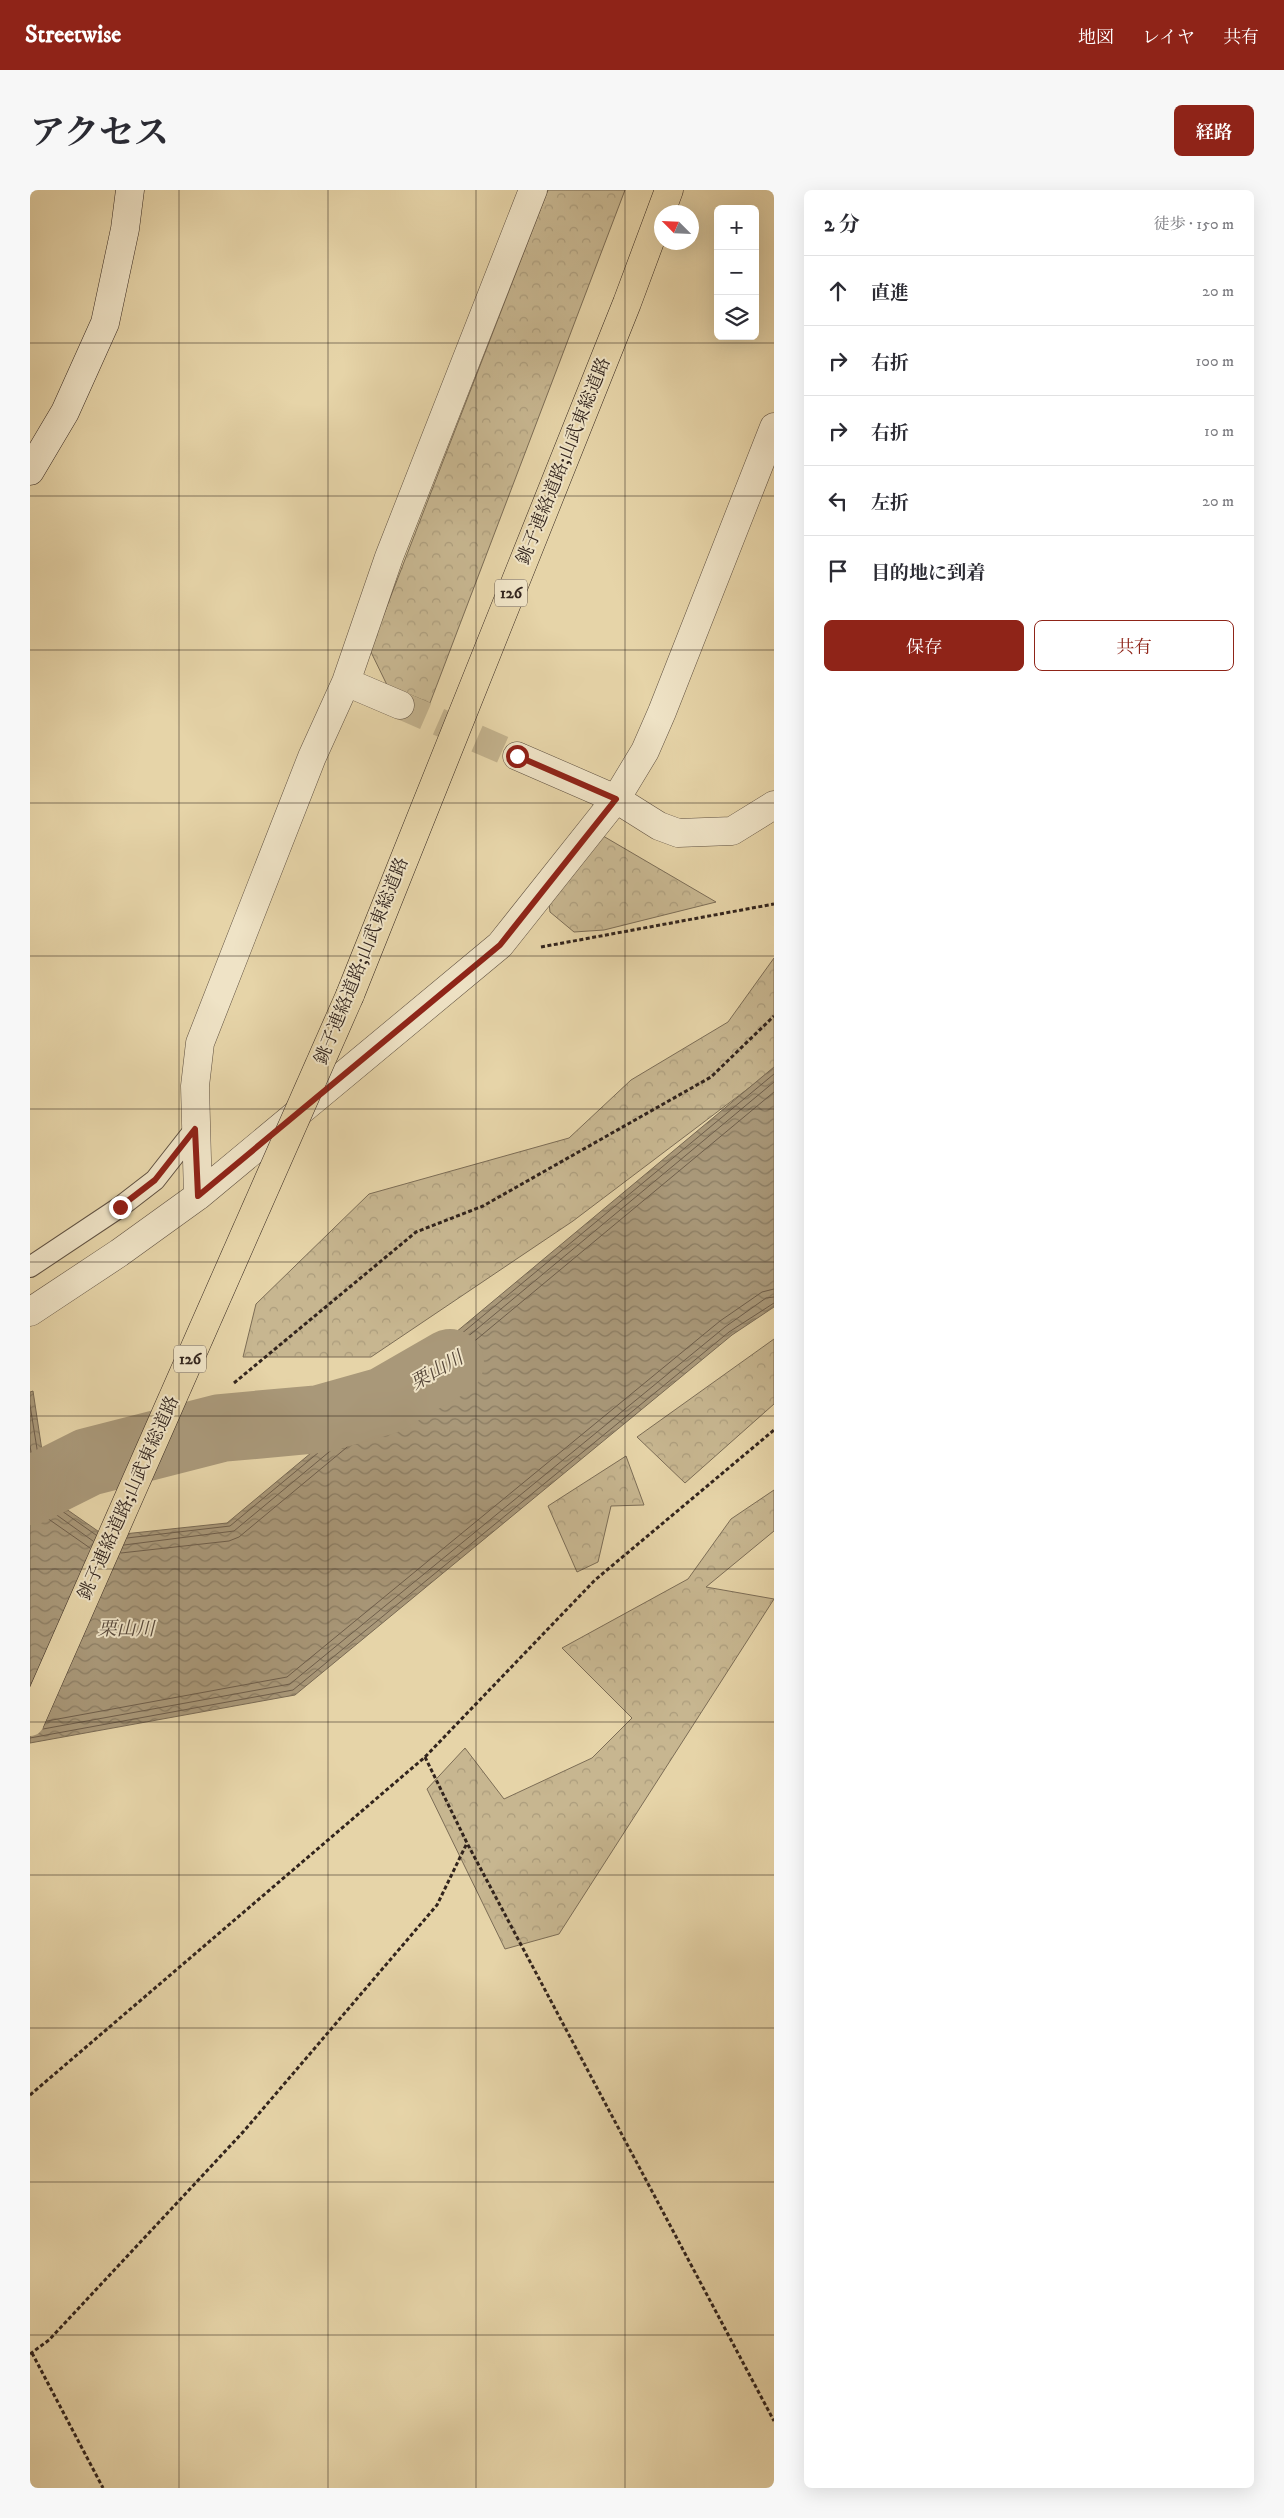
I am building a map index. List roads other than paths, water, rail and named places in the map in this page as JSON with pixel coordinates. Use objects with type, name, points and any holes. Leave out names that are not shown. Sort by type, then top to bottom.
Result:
[{"type":"highway","name":"銚子連絡道路;山武東総道路","points":[[30,1722],[350,995],[627,303],[669,190]]},
{"type":"street","points":[[30,471],[65,412],[105,323],[125,228],[130,190]]},
{"type":"street","points":[[198,1196],[195,1086],[200,1043],[312,757],[346,682],[389,557],[533,190]]},
{"type":"street","points":[[30,1312],[120,1253],[198,1196],[500,945],[616,799],[645,751],[774,427]]},
{"type":"street","points":[[346,682],[400,705]]},
{"type":"street","points":[[517,756],[616,799],[659,826],[678,833],[732,830],[774,805]]},
{"type":"lane","points":[[30,1267],[120,1207],[155,1180],[195,1129]]},
{"type":"water","name":"栗山川","points":[[774,1067],[774,1307],[732,1335],[295,1695],[30,1743],[30,1392],[33,1391],[49,1497],[105,1536],[227,1523]]},
{"type":"waterway","name":"栗山川","points":[[30,1491],[88,1462],[221,1428],[320,1419],[384,1401],[450,1363]]},
{"type":"tunnel","points":[[400,705],[517,756]]}]
